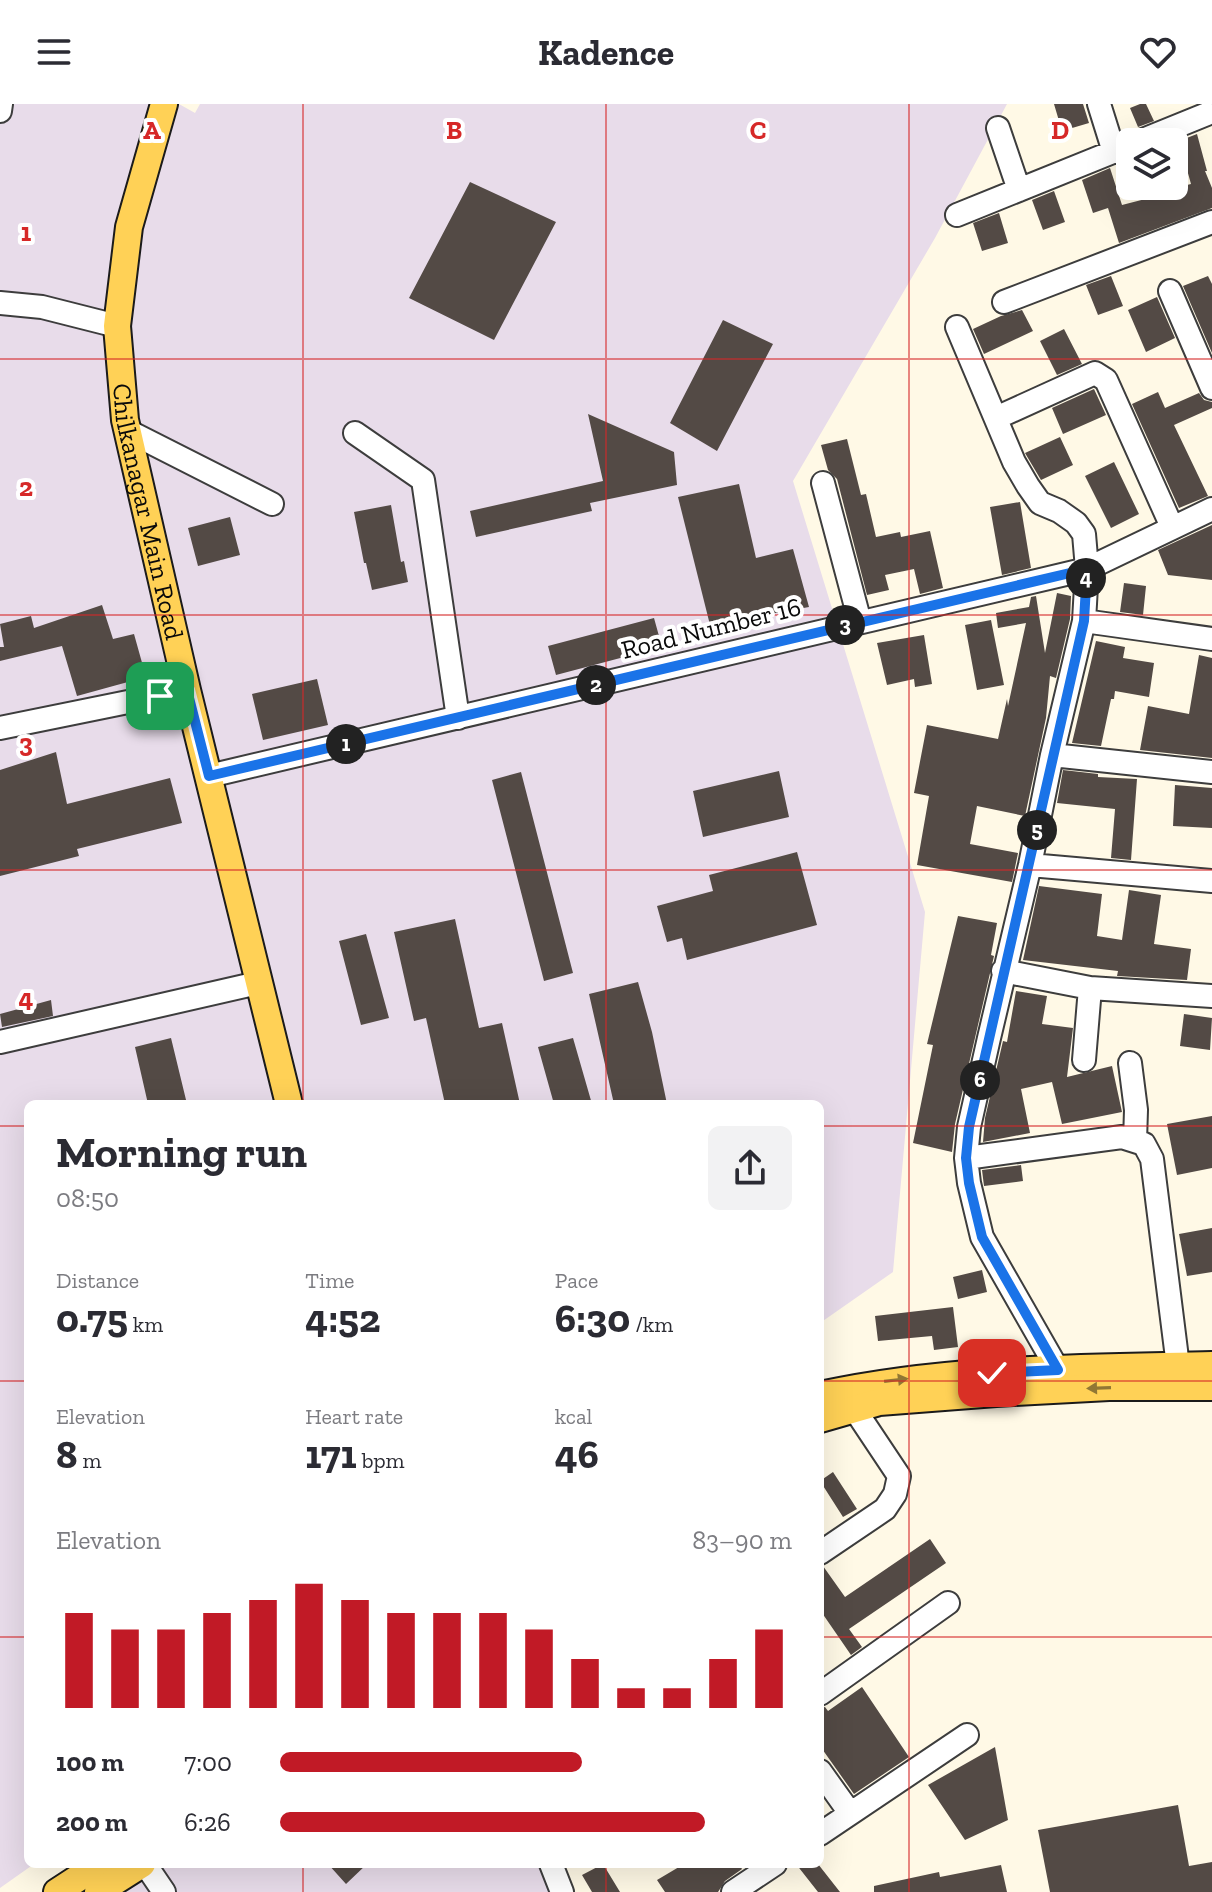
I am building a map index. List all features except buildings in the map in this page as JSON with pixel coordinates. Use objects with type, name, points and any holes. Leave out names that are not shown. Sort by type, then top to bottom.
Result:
[{"type":"main road","name":"Chilkanagar Main Road","points":[[164,104],[129,227],[117,326],[128,431],[187,690],[288,1100]]},
{"type":"main road","points":[[824,1418],[879,1402],[1177,1376],[1212,1365]]},
{"type":"main road","points":[[824,1394],[877,1382],[926,1376],[1058,1370],[1177,1376],[1212,1387]]},
{"type":"main road","points":[[57,1892],[94,1868]]},
{"type":"main road","points":[[98,1892],[137,1868]]},
{"type":"street","points":[[0,111],[1,104]]},
{"type":"street","points":[[1099,104],[1116,137]]},
{"type":"street","points":[[1177,128],[1208,117]]},
{"type":"street","points":[[998,128],[1019,190]]},
{"type":"street","points":[[957,215],[1116,150]]},
{"type":"street","points":[[1004,302],[1212,222]]},
{"type":"street","points":[[1170,291],[1212,388]]},
{"type":"street","points":[[0,303],[42,307],[117,326]]},
{"type":"street","points":[[957,327],[1028,486],[1040,503],[1059,511],[1076,523],[1084,534],[1087,569],[1084,621],[1030,865],[1003,971],[969,1127],[966,1158],[982,1237],[1058,1370]]},
{"type":"street","points":[[996,418],[1095,373],[1106,380],[1172,527]]},
{"type":"street","points":[[128,431],[272,504]]},
{"type":"street","points":[[355,433],[423,480],[458,718]]},
{"type":"street","points":[[823,483],[860,622]]},
{"type":"street","name":"Road Number 16","points":[[209,776],[1087,569],[1212,509]]},
{"type":"street","points":[[1084,621],[1212,639]]},
{"type":"street","points":[[0,728],[187,690]]},
{"type":"street","points":[[1052,755],[1212,772]]},
{"type":"street","points":[[1030,865],[1212,881]]},
{"type":"street","points":[[1003,971],[1090,988],[1212,996]]},
{"type":"street","points":[[0,1042],[258,983]]},
{"type":"street","points":[[1084,1060],[1090,988]]},
{"type":"street","points":[[1130,1063],[1136,1110],[1135,1141]]},
{"type":"street","points":[[966,1158],[1122,1137],[1144,1144],[1152,1159],[1177,1376]]},
{"type":"street","points":[[824,1550],[885,1509],[895,1494],[899,1476],[855,1410]]},
{"type":"street","points":[[824,1691],[948,1603]]},
{"type":"street","points":[[824,1831],[967,1735]]},
{"type":"street","points":[[824,1777],[850,1813]]},
{"type":"street","points":[[146,1868],[164,1892]]},
{"type":"street","points":[[733,1892],[769,1868]]},
{"type":"shaded area","points":[[0,104],[179,104],[195,113],[200,104],[1007,104],[935,238],[793,481],[925,912],[893,1272],[824,1320],[824,1100],[24,1100],[24,1868],[28,1868],[0,1888]]},
{"type":"shaded area","points":[[140,1868],[540,1868],[549,1892],[103,1892]]},
{"type":"route","points":[[160,696],[187,690],[209,776],[1087,569],[1084,621],[1030,865],[1003,971],[969,1127],[966,1158],[982,1237],[1058,1370],[992,1373]]}]
